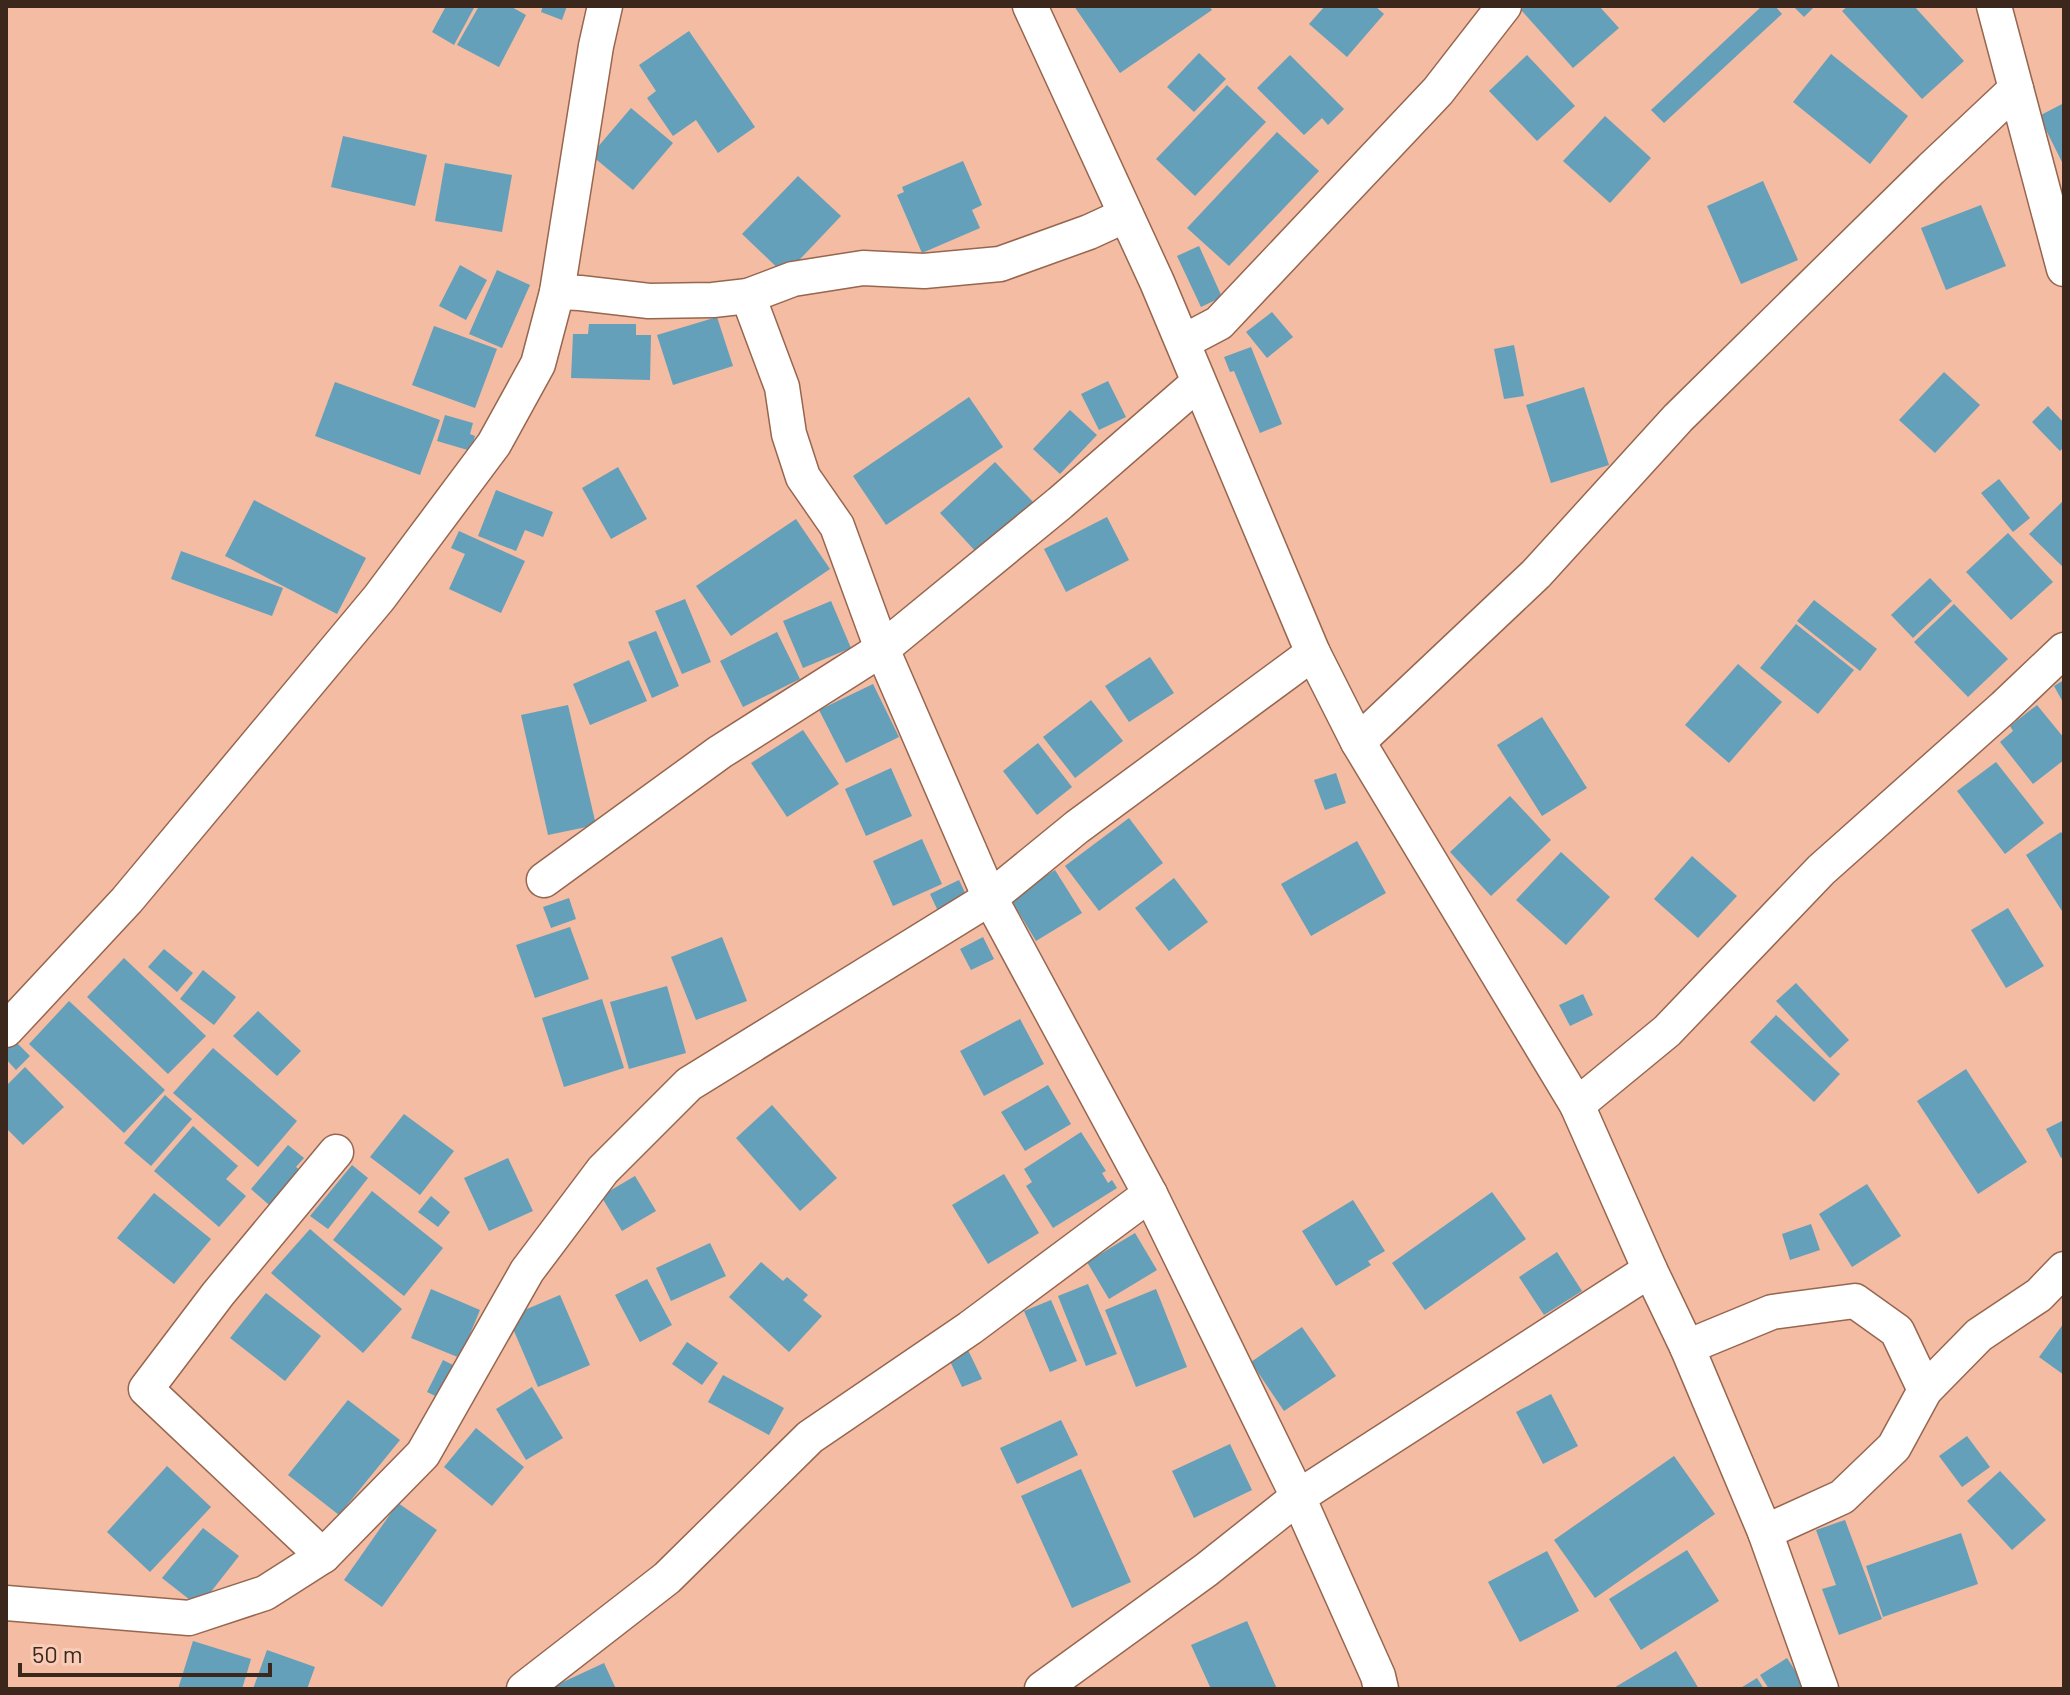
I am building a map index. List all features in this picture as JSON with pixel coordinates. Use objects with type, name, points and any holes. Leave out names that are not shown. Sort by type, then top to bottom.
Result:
[{"type":"street","points":[[6,1030],[127,900],[379,598],[494,444],[538,364],[557,292],[605,6]]},
{"type":"street","points":[[1030,6],[1183,342],[1313,653],[1358,742],[1577,1105],[1687,1347],[1765,1532],[1821,1689]]},
{"type":"street","points":[[1183,342],[1219,323],[1438,91],[1504,6]]},
{"type":"street","points":[[1994,6],[2064,269]]},
{"type":"street","points":[[1358,742],[1536,574],[1678,418],[2016,89]]},
{"type":"street","points":[[557,292],[649,301],[713,300],[748,296],[793,279],[863,268],[924,271],[1000,264],[1089,232],[1126,215]]},
{"type":"street","points":[[748,296],[782,387],[789,434],[803,477],[837,526],[882,649],[990,898],[1150,1194],[1298,1497],[1374,1685]]},
{"type":"street","points":[[544,880],[720,752],[882,649],[1060,503],[1198,383]]},
{"type":"street","points":[[1577,1105],[1667,1031],[1821,870],[2064,650]]},
{"type":"street","points":[[6,1603],[189,1618],[265,1593],[323,1556],[423,1454],[527,1271],[603,1170],[689,1084],[990,898],[1077,827],[1313,653]]},
{"type":"street","points":[[323,1556],[146,1389],[218,1294],[336,1152]]},
{"type":"street","points":[[524,1689],[667,1578],[810,1437],[970,1328],[1150,1194]]},
{"type":"street","points":[[1765,1532],[1842,1497],[1894,1447],[1925,1390],[1979,1335],[2039,1295],[2064,1269]]},
{"type":"street","points":[[1042,1689],[1206,1570],[1298,1497],[1650,1270]]},
{"type":"street","points":[[1687,1347],[1772,1312],[1855,1301],[1897,1331],[1925,1390]]},
{"type":"building","points":[[446,6],[475,6],[454,45],[432,32]]},
{"type":"building","points":[[479,6],[510,6],[526,15],[499,67],[457,45]]},
{"type":"building","points":[[543,6],[567,6],[562,20],[541,12]]},
{"type":"building","points":[[1074,6],[1209,6],[1212,10],[1120,73]]},
{"type":"building","points":[[1325,6],[1375,6],[1384,14],[1347,57],[1309,24]]},
{"type":"building","points":[[1525,6],[1599,6],[1619,28],[1573,68],[1521,10]]},
{"type":"building","points":[[1762,6],[1775,6],[1782,14],[1664,123],[1651,110]]},
{"type":"building","points":[[1793,6],[1815,6],[1804,17]]},
{"type":"building","points":[[1848,6],[1914,6],[1964,61],[1922,99],[1842,11]]},
{"type":"building","points":[[689,31],[755,127],[718,153],[696,120],[673,136],[647,98],[656,91],[639,65]]},
{"type":"building","points":[[1199,53],[1226,79],[1194,112],[1167,87]]},
{"type":"building","points":[[1831,54],[1908,116],[1870,164],[1793,102]]},
{"type":"building","points":[[1290,55],[1344,109],[1328,125],[1322,118],[1304,135],[1257,88]]},
{"type":"building","points":[[1527,55],[1575,106],[1537,141],[1489,91]]},
{"type":"building","points":[[1227,85],[1266,122],[1195,196],[1156,159]]},
{"type":"building","points":[[2064,103],[2064,166],[2039,116]]},
{"type":"building","points":[[631,108],[673,143],[633,190],[591,155]]},
{"type":"building","points":[[1605,116],[1651,158],[1610,203],[1563,161]]},
{"type":"building","points":[[1277,132],[1319,171],[1229,266],[1187,228]]},
{"type":"building","points":[[343,136],[427,155],[415,206],[331,187]]},
{"type":"building","points":[[963,161],[982,205],[972,210],[980,228],[922,253],[897,195],[904,192],[902,187]]},
{"type":"building","points":[[445,163],[512,175],[502,232],[435,221]]},
{"type":"building","points":[[798,176],[841,216],[785,275],[742,234]]},
{"type":"building","points":[[1763,181],[1798,260],[1741,284],[1707,206]]},
{"type":"building","points":[[1981,205],[2006,266],[1946,290],[1921,228]]},
{"type":"building","points":[[1199,246],[1222,297],[1201,307],[1177,256]]},
{"type":"building","points":[[460,265],[487,280],[466,320],[439,306]]},
{"type":"building","points":[[497,270],[530,285],[502,348],[469,334]]},
{"type":"building","points":[[1272,312],[1293,337],[1267,358],[1246,332]]},
{"type":"building","points":[[717,317],[733,366],[673,385],[657,335]]},
{"type":"building","points":[[589,324],[636,324],[636,335],[651,335],[650,380],[571,378],[573,334],[588,334]]},
{"type":"building","points":[[434,326],[497,349],[475,408],[412,385]]},
{"type":"building","points":[[1514,345],[1524,396],[1504,399],[1494,349]]},
{"type":"building","points":[[1251,347],[1282,424],[1260,433],[1234,371],[1230,372],[1224,357]]},
{"type":"building","points":[[1944,372],[1980,405],[1935,453],[1899,420]]},
{"type":"building","points":[[1108,381],[1126,417],[1099,430],[1081,394]]},
{"type":"building","points":[[335,382],[440,420],[420,475],[315,436]]},
{"type":"building","points":[[1584,387],[1609,465],[1551,483],[1526,405]]},
{"type":"building","points":[[969,397],[1003,447],[886,525],[853,476]]},
{"type":"building","points":[[2048,406],[2064,423],[2064,447],[2060,451],[2032,422]]},
{"type":"building","points":[[1070,410],[1097,435],[1060,474],[1033,449]]},
{"type":"building","points":[[445,415],[473,423],[470,434],[475,436],[471,451],[437,441]]},
{"type":"building","points":[[995,462],[1034,503],[978,554],[940,513]]},
{"type":"building","points":[[618,467],[647,519],[611,539],[582,488]]},
{"type":"building","points":[[1999,479],[2030,518],[2013,532],[1981,493]]},
{"type":"building","points":[[496,490],[553,512],[543,537],[525,530],[516,551],[478,536]]},
{"type":"building","points":[[254,500],[366,558],[337,614],[225,556]]},
{"type":"building","points":[[2064,500],[2064,568],[2029,534]]},
{"type":"building","points":[[1107,517],[1129,560],[1066,592],[1044,549]]},
{"type":"building","points":[[796,519],[830,569],[731,636],[696,586]]},
{"type":"building","points":[[459,531],[525,561],[501,613],[449,589],[465,554],[451,548]]},
{"type":"building","points":[[2008,533],[2053,582],[2011,620],[1966,572]]},
{"type":"building","points":[[181,551],[283,588],[272,616],[171,579]]},
{"type":"building","points":[[1930,578],[1952,601],[1913,638],[1891,615]]},
{"type":"building","points":[[685,599],[711,662],[682,674],[655,611]]},
{"type":"building","points":[[1814,600],[1877,649],[1860,671],[1797,621]]},
{"type":"building","points":[[831,601],[851,648],[803,668],[783,621]]},
{"type":"building","points":[[1954,604],[2008,659],[1968,697],[1914,642]]},
{"type":"building","points":[[1796,624],[1854,670],[1818,714],[1760,668]]},
{"type":"building","points":[[656,631],[679,686],[652,698],[628,642]]},
{"type":"building","points":[[777,632],[800,679],[743,707],[720,661]]},
{"type":"building","points":[[1150,657],[1174,693],[1129,722],[1105,686]]},
{"type":"building","points":[[629,660],[647,701],[590,725],[573,684]]},
{"type":"building","points":[[1738,664],[1782,702],[1729,763],[1685,725]]},
{"type":"building","points":[[2064,680],[2064,704],[2054,686]]},
{"type":"building","points":[[873,684],[899,737],[846,763],[819,710]]},
{"type":"building","points":[[1091,700],[1123,741],[1075,778],[1043,737]]},
{"type":"building","points":[[568,705],[596,825],[548,835],[521,715]]},
{"type":"building","points":[[2037,705],[2064,738],[2064,760],[2033,784],[2000,742],[2013,731],[2010,726]]},
{"type":"building","points":[[1542,717],[1587,788],[1542,816],[1497,745]]},
{"type":"building","points":[[803,730],[839,784],[787,817],[751,763]]},
{"type":"building","points":[[1038,743],[1072,787],[1037,815],[1003,771]]},
{"type":"building","points":[[1996,762],[2044,823],[2005,854],[1957,791]]},
{"type":"building","points":[[891,768],[912,816],[866,836],[845,789]]},
{"type":"building","points":[[1336,773],[1346,803],[1325,810],[1314,780]]},
{"type":"building","points":[[1510,796],[1551,840],[1491,896],[1450,852]]},
{"type":"building","points":[[1129,818],[1163,863],[1099,911],[1065,866]]},
{"type":"building","points":[[2061,832],[2064,836],[2062,911],[2026,855]]},
{"type":"building","points":[[922,839],[942,884],[893,906],[873,861]]},
{"type":"building","points":[[1357,841],[1386,893],[1311,936],[1281,884]]},
{"type":"building","points":[[1561,852],[1610,897],[1566,945],[1516,900]]},
{"type":"building","points":[[1692,856],[1737,896],[1698,938],[1654,899]]},
{"type":"building","points":[[1055,870],[1082,913],[1036,941],[1010,898]]},
{"type":"building","points":[[1174,878],[1208,922],[1169,951],[1135,908]]},
{"type":"building","points":[[959,880],[967,897],[938,911],[930,894]]},
{"type":"building","points":[[569,898],[576,919],[551,928],[543,907]]},
{"type":"building","points":[[2008,908],[2044,966],[2006,988],[1971,930]]},
{"type":"building","points":[[570,927],[589,979],[535,998],[516,945]]},
{"type":"building","points":[[722,937],[747,1001],[696,1020],[671,957]]},
{"type":"building","points":[[983,937],[994,959],[971,970],[960,949]]},
{"type":"building","points":[[164,949],[193,973],[177,992],[148,967]]},
{"type":"building","points":[[124,958],[206,1036],[168,1074],[87,997]]},
{"type":"building","points":[[203,970],[236,997],[214,1025],[180,999]]},
{"type":"building","points":[[1796,983],[1849,1040],[1830,1058],[1776,1001]]},
{"type":"building","points":[[667,986],[686,1053],[629,1069],[610,1002]]},
{"type":"building","points":[[1583,994],[1593,1015],[1570,1026],[1559,1005]]},
{"type":"building","points":[[602,999],[624,1068],[564,1087],[542,1018]]},
{"type":"building","points":[[69,1001],[165,1090],[124,1133],[29,1044]]},
{"type":"building","points":[[258,1011],[301,1051],[277,1076],[233,1036]]},
{"type":"building","points":[[1776,1015],[1840,1074],[1814,1102],[1750,1042]]},
{"type":"building","points":[[1020,1019],[1044,1064],[984,1096],[960,1051]]},
{"type":"building","points":[[11,1037],[30,1056],[16,1070],[6,1059],[6,1042]]},
{"type":"building","points":[[213,1048],[297,1121],[258,1167],[173,1093]]},
{"type":"building","points":[[25,1067],[64,1107],[23,1145],[6,1128],[6,1086]]},
{"type":"building","points":[[1966,1069],[2027,1162],[1978,1194],[1917,1101]]},
{"type":"building","points":[[1048,1085],[1071,1124],[1025,1151],[1001,1112]]},
{"type":"building","points":[[165,1095],[192,1119],[151,1166],[124,1143]]},
{"type":"building","points":[[772,1105],[837,1178],[800,1211],[736,1138]]},
{"type":"building","points":[[404,1114],[454,1151],[420,1195],[370,1157]]},
{"type":"building","points":[[2064,1120],[2064,1157],[2061,1158],[2046,1129]]},
{"type":"building","points":[[193,1126],[238,1166],[226,1179],[246,1196],[219,1227],[154,1171]]},
{"type":"building","points":[[1081,1132],[1106,1171],[1102,1173],[1108,1183],[1112,1180],[1117,1188],[1053,1228],[1026,1186],[1032,1182],[1024,1169]]},
{"type":"building","points":[[288,1145],[304,1158],[296,1167],[305,1174],[275,1210],[251,1189]]},
{"type":"building","points":[[508,1158],[533,1211],[489,1231],[464,1178]]},
{"type":"building","points":[[352,1165],[368,1178],[328,1229],[310,1216]]},
{"type":"building","points":[[1004,1174],[1039,1233],[988,1264],[952,1205]]},
{"type":"building","points":[[635,1176],[656,1211],[622,1231],[601,1196]]},
{"type":"building","points":[[1867,1184],[1901,1236],[1852,1267],[1819,1214]]},
{"type":"building","points":[[372,1191],[443,1248],[404,1296],[333,1240]]},
{"type":"building","points":[[1492,1192],[1526,1239],[1425,1310],[1392,1263]]},
{"type":"building","points":[[154,1193],[211,1239],[174,1284],[117,1238]]},
{"type":"building","points":[[431,1196],[450,1212],[438,1227],[418,1212]]},
{"type":"building","points":[[1353,1200],[1385,1251],[1368,1261],[1371,1265],[1336,1286],[1302,1231]]},
{"type":"building","points":[[1811,1224],[1820,1250],[1790,1260],[1782,1234]]},
{"type":"building","points":[[310,1229],[402,1309],[363,1353],[271,1273]]},
{"type":"building","points":[[1135,1233],[1157,1270],[1109,1299],[1087,1262]]},
{"type":"building","points":[[710,1243],[726,1276],[671,1301],[656,1268]]},
{"type":"building","points":[[1557,1252],[1582,1291],[1544,1315],[1519,1277]]},
{"type":"building","points":[[761,1262],[783,1281],[787,1277],[808,1295],[803,1300],[822,1316],[789,1352],[729,1297]]},
{"type":"building","points":[[647,1279],[672,1325],[640,1342],[615,1295]]},
{"type":"building","points":[[1088,1284],[1117,1354],[1086,1366],[1058,1296]]},
{"type":"building","points":[[431,1289],[480,1310],[460,1358],[411,1338]]},
{"type":"building","points":[[1156,1289],[1187,1367],[1136,1387],[1105,1310]]},
{"type":"building","points":[[266,1293],[321,1336],[285,1381],[230,1338]]},
{"type":"building","points":[[560,1295],[590,1365],[538,1387],[508,1317]]},
{"type":"building","points":[[1051,1300],[1077,1361],[1050,1372],[1024,1311]]},
{"type":"building","points":[[2064,1323],[2064,1375],[2039,1357]]},
{"type":"building","points":[[1302,1327],[1336,1376],[1284,1411],[1251,1362]]},
{"type":"building","points":[[687,1342],[718,1363],[702,1385],[672,1364]]},
{"type":"building","points":[[968,1350],[982,1379],[962,1387],[949,1359]]},
{"type":"building","points":[[443,1360],[461,1369],[446,1401],[427,1392]]},
{"type":"building","points":[[723,1375],[784,1408],[769,1435],[708,1402]]},
{"type":"building","points":[[532,1387],[563,1438],[526,1460],[496,1409]]},
{"type":"building","points":[[1551,1394],[1578,1446],[1543,1464],[1516,1412]]},
{"type":"building","points":[[348,1400],[400,1440],[339,1515],[288,1475]]},
{"type":"building","points":[[1061,1420],[1078,1455],[1017,1484],[1000,1448]]},
{"type":"building","points":[[476,1428],[524,1467],[492,1506],[444,1467]]},
{"type":"building","points":[[1967,1436],[1990,1467],[1962,1487],[1939,1456]]},
{"type":"building","points":[[1230,1444],[1252,1490],[1194,1518],[1172,1471]]},
{"type":"building","points":[[1674,1456],[1715,1514],[1595,1598],[1554,1540]]},
{"type":"building","points":[[167,1466],[211,1507],[150,1572],[107,1532]]},
{"type":"building","points":[[1081,1469],[1131,1582],[1072,1608],[1021,1496]]},
{"type":"building","points":[[2000,1471],[2046,1520],[2012,1550],[1967,1501]]},
{"type":"building","points":[[398,1503],[437,1530],[382,1607],[344,1580]]},
{"type":"building","points":[[1845,1520],[1882,1619],[1839,1635],[1822,1589],[1836,1585],[1816,1530]]},
{"type":"building","points":[[203,1528],[239,1556],[199,1607],[162,1578]]},
{"type":"building","points":[[1961,1533],[1978,1584],[1883,1617],[1866,1566]]},
{"type":"building","points":[[1687,1550],[1719,1601],[1641,1650],[1609,1599]]},
{"type":"building","points":[[1547,1551],[1579,1611],[1520,1642],[1488,1582]]},
{"type":"building","points":[[1247,1621],[1277,1689],[1211,1689],[1191,1645]]},
{"type":"building","points":[[193,1641],[251,1659],[242,1689],[178,1689]]},
{"type":"building","points":[[267,1650],[315,1667],[307,1689],[253,1689]]},
{"type":"building","points":[[1676,1651],[1699,1689],[1612,1689]]},
{"type":"building","points":[[1787,1658],[1807,1689],[1769,1689],[1760,1675]]},
{"type":"building","points":[[604,1663],[616,1689],[548,1689]]},
{"type":"building","points":[[1757,1678],[1764,1689],[1739,1689]]}]
